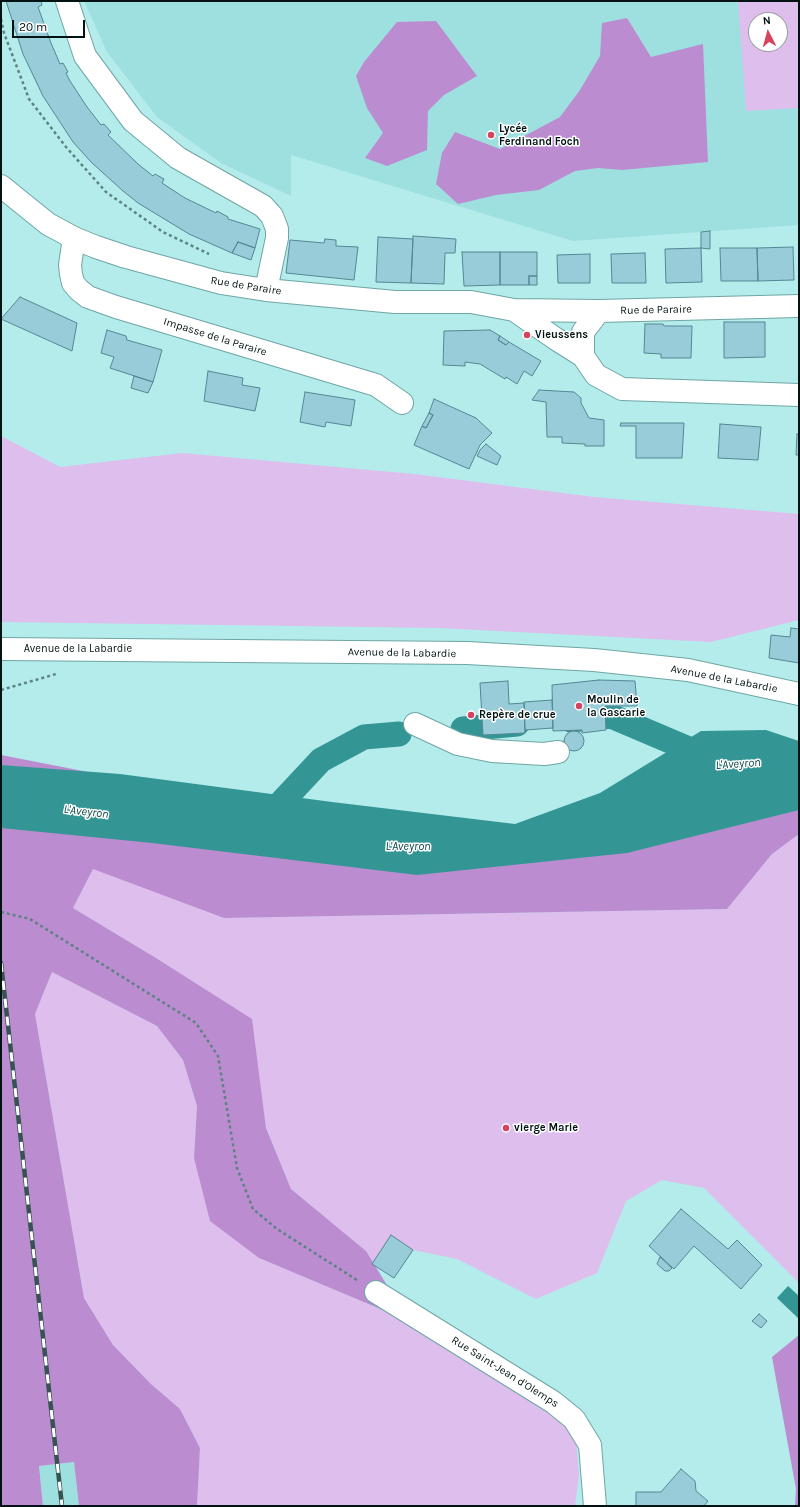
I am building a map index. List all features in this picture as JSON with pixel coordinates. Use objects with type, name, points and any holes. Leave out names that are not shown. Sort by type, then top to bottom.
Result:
[{"type":"street","points":[[67,1],[85,56],[133,121],[178,158],[263,206],[272,216],[277,229],[277,238],[266,290]]},
{"type":"street","name":"Rue de Paraire","points":[[1,186],[48,224],[74,238],[126,257],[183,274],[221,283],[266,290],[395,302],[471,302],[514,310],[599,311],[799,306]]},
{"type":"street","name":"Impasse de la Paraire","points":[[74,238],[70,265],[73,283],[88,297],[116,307],[376,385],[402,403]]},
{"type":"street","name":"Rue de Paraire","points":[[514,310],[583,356]]},
{"type":"street","points":[[599,311],[583,332],[583,356],[596,375],[622,389],[799,395]]},
{"type":"street","name":"Avenue de la Labardie","points":[[1,649],[467,654],[594,660],[688,670],[799,694]]},
{"type":"street","points":[[415,724],[458,744],[492,751],[544,754],[558,752]]},
{"type":"street","name":"Rue Saint-Jean d'Olemps","points":[[376,1292],[553,1402],[574,1419],[590,1444],[595,1506]]},
{"type":"path","points":[[1,20],[4,33],[29,99],[66,147],[106,192],[163,232],[210,254]]},
{"type":"path","points":[[1,912],[30,919],[196,1023],[218,1056],[237,1168],[253,1209],[277,1229],[376,1292]]},
{"type":"shaded area","name":"Lycée Ferdinand Foch","points":[[84,1],[799,1],[799,225],[573,241],[291,155],[291,196],[221,163],[157,117],[107,52]]},
{"type":"shaded area","points":[[738,1],[799,1],[799,108],[746,111]]},
{"type":"shaded area","points":[[627,18],[651,57],[703,44],[708,162],[622,170],[598,168],[575,171],[539,190],[496,195],[458,204],[436,184],[442,153],[455,132],[500,149],[560,117],[580,90],[600,56],[602,23]]},
{"type":"shaded area","points":[[436,21],[477,76],[444,95],[428,111],[427,150],[387,166],[365,158],[383,133],[367,108],[356,76],[364,62],[397,22]]},
{"type":"shaded area","points":[[1,436],[60,467],[182,453],[414,474],[594,497],[799,514],[799,620],[711,642],[439,628],[1,622]]},
{"type":"shaded area","points":[[1,755],[534,859],[799,795],[799,834],[772,854],[727,909],[224,918],[93,869],[73,908],[156,958],[252,1019],[266,1128],[291,1189],[366,1251],[409,1321],[259,1258],[210,1221],[194,1158],[197,1106],[183,1060],[157,1026],[52,972],[35,1014],[84,1298],[113,1345],[151,1384],[180,1409],[200,1448],[197,1506],[79,1506],[74,1462],[39,1466],[43,1506],[1,1506]]},
{"type":"shaded area","points":[[799,834],[799,1283],[704,1188],[662,1180],[626,1201],[597,1273],[536,1299],[457,1259],[413,1250],[372,1264],[366,1251],[291,1189],[266,1128],[251,1019],[156,958],[73,908],[93,868],[224,918],[727,909],[772,854]]},
{"type":"shaded area","points":[[52,972],[157,1026],[183,1060],[197,1106],[194,1158],[259,1258],[409,1321],[555,1415],[576,1439],[579,1475],[575,1506],[197,1506],[200,1448],[180,1409],[151,1384],[113,1345],[84,1298],[35,1014]]},
{"type":"shaded area","points":[[799,1335],[799,1506],[795,1506],[796,1489],[772,1357]]},
{"type":"shaded area","points":[[74,1462],[79,1506],[43,1506],[39,1466]]},
{"type":"water","name":"L'Aveyron","points":[[766,730],[799,741],[799,810],[627,853],[417,875],[152,843],[1,828],[1,765],[120,774],[515,824],[600,793],[701,731]]},
{"type":"water","points":[[788,1286],[799,1296],[799,1319],[777,1298]]},
{"type":"building","points":[[6,1],[41,1],[42,5],[38,7],[60,64],[63,63],[68,72],[66,73],[70,81],[87,107],[101,125],[104,124],[111,132],[108,135],[138,164],[153,176],[155,174],[164,179],[162,183],[185,198],[216,213],[217,211],[228,217],[228,219],[260,229],[255,248],[238,242],[232,253],[189,234],[138,203],[91,162],[73,142],[43,96],[23,54]]},
{"type":"building","points":[[710,231],[710,249],[701,248],[701,232]]},
{"type":"building","points":[[413,236],[456,239],[455,253],[445,253],[444,284],[411,283]]},
{"type":"building","points":[[378,237],[413,239],[411,283],[376,282]]},
{"type":"building","points":[[325,239],[336,240],[336,246],[358,247],[354,280],[286,273],[290,240],[324,243]]},
{"type":"building","points":[[238,242],[255,248],[251,260],[232,253]]},
{"type":"building","points":[[793,247],[794,280],[758,281],[757,248]]},
{"type":"building","points":[[701,248],[702,282],[666,283],[665,249]]},
{"type":"building","points":[[720,248],[757,248],[758,281],[721,281]]},
{"type":"building","points":[[462,252],[500,252],[500,285],[464,286]]},
{"type":"building","points":[[500,252],[537,252],[537,276],[529,276],[529,285],[500,285]]},
{"type":"building","points":[[645,253],[646,283],[612,283],[611,254]]},
{"type":"building","points":[[590,254],[590,283],[558,283],[557,255]]},
{"type":"building","points":[[529,276],[537,276],[537,285],[529,285]]},
{"type":"building","points":[[20,297],[77,323],[72,351],[1,319]]},
{"type":"building","points":[[724,322],[765,322],[765,357],[724,358]]},
{"type":"building","points":[[645,324],[692,326],[691,358],[661,358],[661,354],[644,353]]},
{"type":"building","points":[[107,330],[126,336],[127,340],[162,350],[153,382],[110,368],[114,357],[101,353]]},
{"type":"building","points":[[490,330],[500,336],[498,340],[506,345],[509,342],[541,361],[532,376],[524,371],[517,384],[506,377],[505,379],[480,364],[465,362],[465,366],[443,365],[444,331]]},
{"type":"building","points":[[500,336],[509,342],[506,345],[498,340]]},
{"type":"building","points":[[208,371],[243,378],[242,385],[260,388],[255,411],[204,401]]},
{"type":"building","points":[[134,376],[153,382],[148,393],[131,388]]},
{"type":"building","points":[[539,390],[574,392],[581,398],[581,403],[589,418],[604,420],[604,446],[585,446],[585,444],[562,443],[562,437],[547,437],[546,402],[532,400]]},
{"type":"building","points":[[305,392],[355,400],[351,426],[326,422],[325,427],[300,422]]},
{"type":"building","points":[[434,399],[476,418],[492,433],[480,445],[469,469],[414,445],[422,426],[426,428],[433,415],[429,413]]},
{"type":"building","points":[[429,413],[433,415],[426,428],[422,426]]},
{"type":"building","points":[[621,423],[684,423],[682,458],[636,458],[636,426],[620,426]]},
{"type":"building","points":[[720,424],[761,427],[758,460],[718,458]]},
{"type":"building","points":[[797,434],[799,434],[799,455],[796,455]]},
{"type":"building","points":[[486,444],[501,456],[497,465],[477,456]]},
{"type":"building","points":[[791,628],[799,629],[799,663],[769,658],[771,635],[790,637]]},
{"type":"building","name":"Moulin de la Gascarie","points":[[599,680],[635,681],[637,706],[605,706],[606,730],[582,733],[582,730],[553,731],[552,685]]},
{"type":"building","points":[[508,681],[509,704],[524,703],[525,733],[483,735],[480,683]]},
{"type":"building","points":[[552,700],[553,728],[525,730],[524,702]]},
{"type":"building","points":[[574,731],[581,734],[584,741],[581,748],[574,751],[567,748],[564,741],[567,734]]},
{"type":"building","points":[[681,1209],[728,1249],[737,1240],[762,1265],[741,1289],[694,1246],[674,1269],[649,1246]]},
{"type":"building","points":[[391,1235],[413,1250],[394,1278],[372,1264]]},
{"type":"building","points":[[660,1257],[672,1268],[669,1271],[665,1271],[657,1264]]},
{"type":"building","points":[[759,1314],[767,1321],[761,1328],[752,1321]]},
{"type":"building","points":[[681,1469],[695,1481],[696,1491],[708,1501],[704,1506],[636,1506],[636,1492],[661,1492]]},
{"type":"waterway","name":"L'Aveyron","points":[[571,720],[611,716],[710,758]]},
{"type":"waterway","points":[[463,729],[517,724]]},
{"type":"waterway","points":[[264,821],[321,760],[364,737],[399,734]]},
{"type":"railway","points":[[1,963],[62,1506]]},
{"type":"place","name":"Lycée Ferdinand Foch","points":[[491,135]]},
{"type":"place","name":"Vieussens","points":[[527,335]]},
{"type":"place","name":"Moulin de la Gascarie","points":[[579,706]]},
{"type":"place","name":"Repère de crue","points":[[471,715]]},
{"type":"place","name":"vierge Marie","points":[[506,1128]]}]
